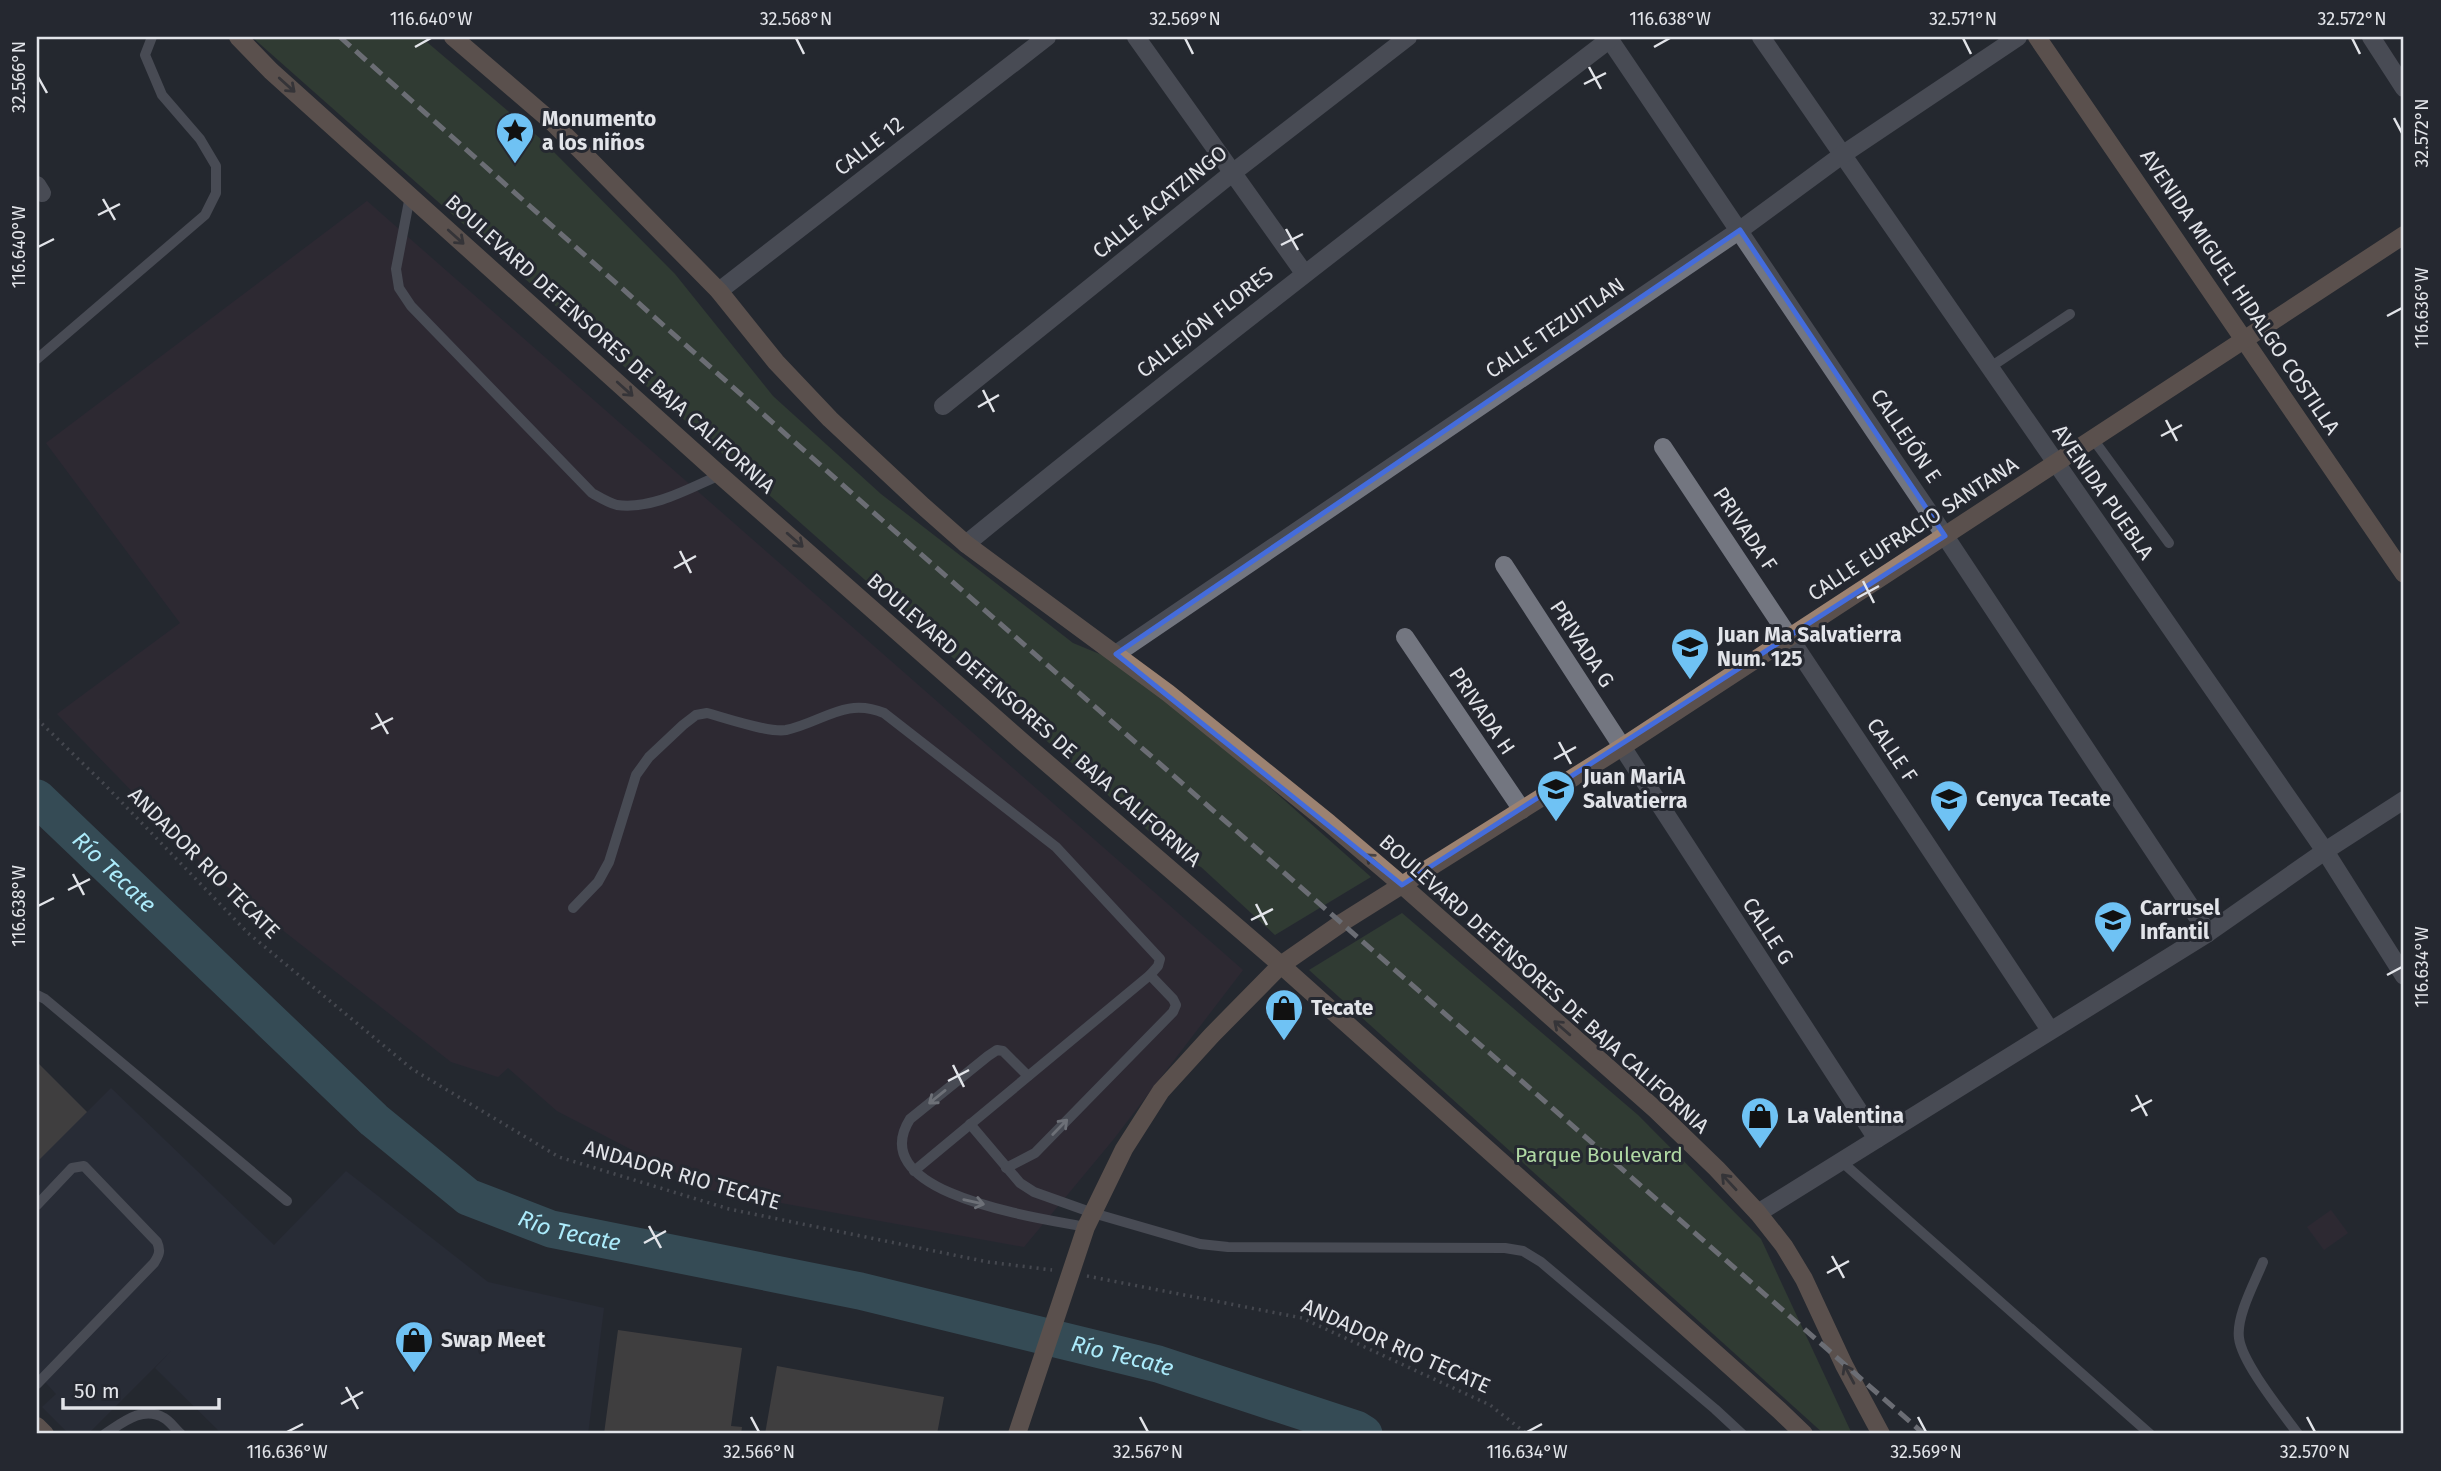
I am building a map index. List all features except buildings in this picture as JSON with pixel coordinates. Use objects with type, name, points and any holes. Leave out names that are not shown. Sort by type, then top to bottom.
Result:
[{"type":"main road","name":"BOULEVARD DEFENSORES DE BAJA CALIFORNIA","points":[[238,37],[271,71],[720,475],[1026,745],[1282,965],[1804,1434]]},
{"type":"main road","name":"BOULEVARD DEFENSORES DE BAJA CALIFORNIA","points":[[453,37],[552,122],[719,291],[776,362],[830,419],[967,544],[1116,654],[1402,885],[1656,1110],[1717,1169],[1784,1245],[1804,1279],[1844,1365],[1881,1434]]},
{"type":"main road","name":"AVENIDA MIGUEL HIDALGO COSTILLA","points":[[2037,37],[2246,339],[2404,574]]},
{"type":"main road","name":"CALLE EUFRACIO SANTANA","points":[[1017,1434],[1090,1220],[1124,1149],[1161,1091],[1282,965],[1402,885],[1622,747],[2404,235]]},
{"type":"main road","points":[[37,1426],[45,1434]]},
{"type":"street","name":"CALLE 12","points":[[719,291],[1047,37]]},
{"type":"street","points":[[1136,37],[1304,274]]},
{"type":"street","name":"CALLE ACATZINGO","points":[[943,406],[1231,174],[1408,37]]},
{"type":"street","name":"AVENIDA PUEBLA","points":[[1761,37],[2325,852],[2404,976]]},
{"type":"street","name":"CALLE TEZUITLAN","points":[[1116,654],[1740,230],[1842,155],[2018,37]]},
{"type":"street","points":[[2371,37],[2404,88]]},
{"type":"street","name":"CALLEJÓN E","points":[[1609,38],[1945,536],[2208,933]]},
{"type":"street","name":"CALLEJÓN FLORES","points":[[967,544],[1144,399],[1609,38]]},
{"type":"street","name":"PRIVADA F","points":[[1663,447],[1789,636]]},
{"type":"street","name":"PRIVADA G","points":[[1504,565],[1622,747]]},
{"type":"street","name":"CALLE F","points":[[1789,636],[2050,1030]]},
{"type":"street","name":"PRIVADA H","points":[[1405,637],[1522,810]]},
{"type":"street","name":"CALLE G","points":[[1622,747],[1877,1139]]},
{"type":"street","points":[[1758,1213],[2208,933],[2404,800]]},
{"type":"lane","points":[[37,359],[205,215],[216,193],[216,166],[200,139],[162,95],[145,55],[152,37]]},
{"type":"lane","points":[[410,195],[396,269],[399,288],[411,306],[592,493],[616,505],[643,504],[720,475]]},
{"type":"lane","points":[[1990,368],[2070,314]]},
{"type":"lane","points":[[2093,439],[2169,543]]},
{"type":"lane","points":[[573,908],[598,882],[608,862],[636,775],[649,757],[696,715],[707,713],[784,730],[856,706],[869,707],[884,713],[1056,847],[1160,959],[1150,975],[914,1171]]},
{"type":"lane","points":[[1006,1168],[1035,1153],[1173,1012],[1176,1005],[1173,999],[1150,975]]},
{"type":"lane","points":[[37,995],[46,999],[287,1201]]},
{"type":"lane","points":[[1028,1076],[1009,1055],[997,1050],[910,1119],[902,1132],[901,1145],[906,1161],[914,1171],[938,1188],[962,1199],[1090,1220],[1200,1244],[1228,1247],[1505,1248],[1523,1251],[1541,1262],[1742,1434]]},
{"type":"lane","points":[[970,1125],[1020,1184],[1090,1220]]},
{"type":"lane","points":[[1842,1162],[2150,1434]]},
{"type":"lane","points":[[37,1205],[72,1168],[84,1167],[157,1242],[160,1249],[154,1264],[37,1384]]},
{"type":"lane","points":[[2263,1262],[2240,1319],[2238,1337],[2243,1354],[2298,1434]]},
{"type":"lane","points":[[105,1434],[134,1416],[148,1412],[164,1418],[181,1434]]},
{"type":"path","name":"ANDADOR RIO TECATE","points":[[37,719],[248,933],[412,1069],[559,1157],[729,1209],[1068,1280],[1301,1318],[1490,1405],[1527,1434]]},
{"type":"highlighted area","points":[[1740,230],[1945,536],[1402,885],[1116,654]]},
{"type":"shaded area","points":[[367,201],[1243,970],[1113,1140],[1024,1247],[709,1190],[557,1111],[508,1068],[498,1077],[451,1062],[216,878],[57,714],[180,623],[46,443]]},
{"type":"shaded area","points":[[37,1062],[87,1112],[111,1088],[274,1245],[346,1171],[488,1282],[604,1308],[588,1434],[222,1434],[155,1368],[171,1351],[88,1434],[69,1434],[42,1407],[56,1394],[37,1373]]},
{"type":"shaded area","points":[[2331,1210],[2348,1233],[2324,1250],[2307,1227]]},
{"type":"green space","points":[[252,37],[421,37],[542,140],[675,274],[773,396],[881,494],[1073,643],[1136,669],[1371,877],[1275,935],[1201,867],[1180,859]]},
{"type":"green space","name":"Parque Boulevard","points":[[1402,913],[1638,1115],[1761,1239],[1852,1434],[1824,1434],[1309,970]]},
{"type":"waterway","name":"Río Tecate","points":[[37,798],[374,1120],[468,1197],[551,1229],[860,1291],[1158,1364],[1356,1429],[1364,1434]]},
{"type":"railway","points":[[340,37],[882,520],[1924,1434]]},
{"type":"place","name":"Monumento a los niños","points":[[515,165]]},
{"type":"place","name":"Juan Ma Salvatierra Num. 125","points":[[1690,681]]},
{"type":"place","name":"Juan MariA Salvatierra","points":[[1556,823]]},
{"type":"place","name":"Cenyca Tecate","points":[[1949,833]]},
{"type":"place","name":"Carrusel Infantil","points":[[2113,954]]},
{"type":"place","name":"Tecate","points":[[1284,1042]]},
{"type":"place","name":"La Valentina","points":[[1760,1150]]},
{"type":"place","name":"Swap Meet","points":[[414,1374]]}]
